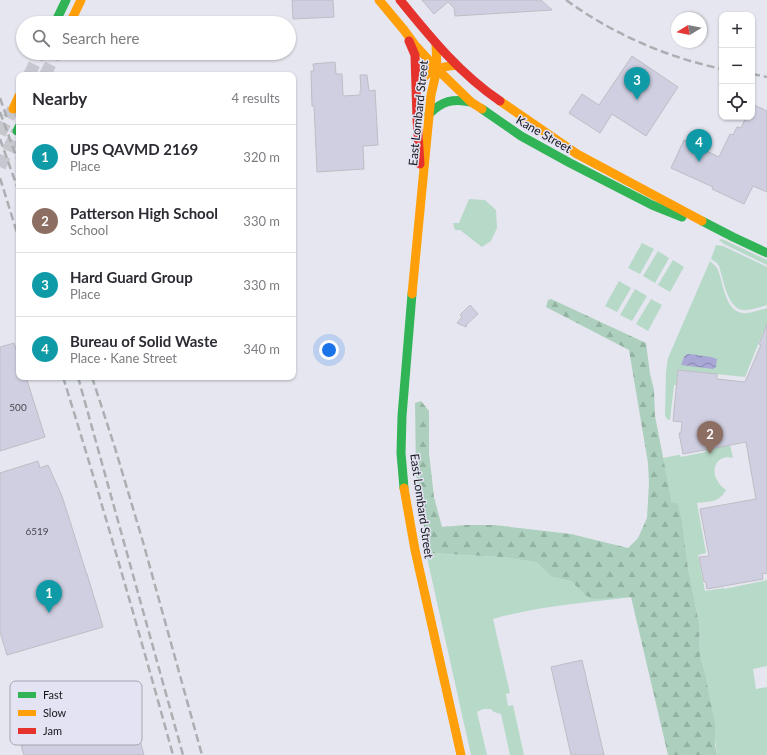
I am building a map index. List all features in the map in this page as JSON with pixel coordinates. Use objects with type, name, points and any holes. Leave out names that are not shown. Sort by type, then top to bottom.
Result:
[{"type":"main road","points":[[58,16],[66,0]]},
{"type":"main road","points":[[73,16],[81,0]]},
{"type":"main road","name":"Kane Street","points":[[379,0],[437,69],[471,102],[521,136],[652,205],[767,253]]},
{"type":"main road","name":"Kane Street","points":[[400,0],[440,49],[486,92],[577,154],[733,238]]},
{"type":"main road","points":[[404,30],[415,55],[417,96]]},
{"type":"main road","name":"East Lombard Street","points":[[436,44],[437,69],[431,95],[408,331],[401,453],[404,486],[414,550],[461,755]]},
{"type":"main road","points":[[417,96],[422,77],[427,72],[456,65]]},
{"type":"main road","name":"East Lombard Street","points":[[417,96],[418,147],[423,185]]},
{"type":"main road","points":[[429,114],[438,105],[445,102],[455,100],[471,102]]},
{"type":"main road","points":[[13,109],[16,102]]},
{"type":"green space","points":[[469,199],[485,200],[496,210],[497,228],[491,241],[482,247],[460,230],[455,230],[453,223],[459,223]]},
{"type":"green space","points":[[722,239],[767,260],[767,265],[724,244],[719,240]]},
{"type":"green space","points":[[642,243],[654,249],[640,274],[628,268]]},
{"type":"green space","points":[[716,245],[723,246],[767,267],[767,305],[754,309],[742,310],[733,304],[726,291],[719,266],[711,259]]},
{"type":"green space","points":[[658,251],[669,258],[655,283],[643,276]]},
{"type":"green space","points":[[673,260],[684,267],[670,292],[658,285]]},
{"type":"green space","points":[[710,261],[717,268],[725,294],[731,306],[736,311],[748,313],[767,308],[767,334],[763,332],[745,377],[678,370],[676,385],[674,385],[670,420],[667,419],[665,415],[666,372],[668,358]]},
{"type":"green space","points":[[619,281],[631,288],[617,312],[605,306]]},
{"type":"green space","points":[[635,289],[647,296],[632,321],[620,315]]},
{"type":"green space","points":[[551,299],[646,343],[650,374],[654,390],[655,416],[672,503],[678,503],[682,520],[688,568],[699,623],[700,656],[715,724],[715,745],[717,755],[668,755],[631,597],[593,599],[585,595],[571,581],[552,577],[536,562],[501,557],[428,553],[416,474],[415,403],[421,401],[429,411],[429,453],[434,497],[442,527],[494,525],[571,534],[628,548],[638,538],[647,518],[649,483],[648,463],[629,350],[546,307],[548,300]]},
{"type":"green space","points":[[651,299],[662,305],[648,331],[636,324]]},
{"type":"green space","points":[[730,445],[733,458],[728,457],[720,460],[714,471],[718,481],[726,490],[717,499],[697,503],[706,553],[698,555],[705,591],[724,589],[767,580],[767,666],[753,669],[756,689],[767,687],[767,755],[717,755],[710,700],[700,656],[699,623],[688,568],[682,520],[678,503],[672,503],[663,458],[678,455],[681,457]]},
{"type":"green space","points":[[426,553],[501,557],[536,562],[552,577],[571,581],[585,595],[631,597],[544,608],[493,619],[510,693],[506,694],[508,706],[513,705],[524,755],[510,755],[501,714],[494,712],[491,709],[483,709],[477,712],[487,755],[471,755]]},
{"type":"water","points":[[687,354],[717,359],[716,367],[713,369],[681,365]]},
{"type":"building","points":[[292,0],[333,0],[334,17],[296,19],[296,16],[293,16]]},
{"type":"building","points":[[422,0],[541,0],[552,10],[455,16],[454,8],[448,2],[434,14]]},
{"type":"building","points":[[632,56],[678,87],[646,136],[612,114],[600,133],[569,113],[582,94],[599,105]]},
{"type":"building","points":[[335,62],[336,74],[342,74],[343,96],[360,95],[360,75],[367,75],[369,91],[375,90],[378,145],[363,146],[364,169],[317,172],[311,71],[314,71],[313,64]]},
{"type":"building","points":[[755,105],[767,111],[767,192],[753,186],[744,204],[712,189],[713,187],[671,168],[684,140],[719,157],[730,134],[733,135],[737,127],[741,128],[745,120],[755,120]]},
{"type":"building","points":[[470,305],[478,314],[467,324],[466,327],[457,323],[462,317],[460,315]]},
{"type":"building","points":[[767,324],[767,573],[762,574],[763,579],[707,589],[706,582],[704,582],[699,557],[709,556],[700,509],[756,499],[746,442],[683,454],[679,433],[681,433],[682,422],[673,421],[678,370],[717,374],[717,379],[745,382],[761,345],[759,344]]},
{"type":"building","points":[[14,343],[16,349],[16,380],[27,380],[45,437],[0,451],[0,347]]},
{"type":"building","points":[[38,461],[40,468],[48,465],[62,496],[103,627],[7,655],[0,632],[0,473]]},
{"type":"building","points":[[582,660],[604,755],[571,755],[551,667]]},
{"type":"building","points":[[141,745],[144,755],[24,755],[21,746]]},
{"type":"tunnel","points":[[30,72],[36,60]]},
{"type":"tunnel","points":[[46,72],[52,60]]},
{"type":"tunnel","points":[[0,134],[13,109]]},
{"type":"tunnel","points":[[0,167],[16,133]]},
{"type":"railway","points":[[566,0],[621,34],[641,43],[681,58],[719,68]]},
{"type":"railway","points":[[755,75],[767,77]]},
{"type":"railway","points":[[0,98],[7,118]]},
{"type":"railway","points":[[0,112],[16,156]]},
{"type":"railway","points":[[0,139],[16,184]]},
{"type":"railway","points":[[0,178],[16,229]]},
{"type":"railway","points":[[64,380],[120,565],[173,755]]},
{"type":"railway","points":[[79,380],[183,755]]},
{"type":"railway","points":[[93,380],[143,542],[202,755]]},
{"type":"traffic: fast","points":[[58,16],[66,0]]},
{"type":"traffic: fast","points":[[429,114],[443,103],[459,100],[471,102]]},
{"type":"traffic: fast","points":[[482,109],[521,136],[570,163],[652,205],[682,217]]},
{"type":"traffic: fast","points":[[702,221],[767,253]]},
{"type":"traffic: fast","points":[[404,488],[401,453],[402,416],[412,294]]},
{"type":"traffic: slow","points":[[73,16],[81,0]]},
{"type":"traffic: slow","points":[[379,0],[415,45],[437,69],[471,102],[482,109]]},
{"type":"traffic: slow","points":[[412,294],[431,95],[437,69],[436,44]]},
{"type":"traffic: slow","points":[[419,87],[429,72],[438,68],[456,65]]},
{"type":"traffic: slow","points":[[500,101],[577,154],[702,221]]},
{"type":"traffic: slow","points":[[13,109],[16,102]]},
{"type":"traffic: slow","points":[[404,488],[415,550],[461,755]]},
{"type":"traffic: jam","points":[[400,0],[446,54],[472,79],[500,101]]},
{"type":"traffic: jam","points":[[409,41],[415,55],[420,164]]},
{"type":"place","name":"Hard Guard Group","points":[[637,100]]},
{"type":"place","name":"Bureau of Solid Waste","points":[[699,162]]},
{"type":"place","name":"Patterson High School","points":[[710,454]]},
{"type":"place","name":"UPS QAVMD 2169","points":[[49,613]]}]
